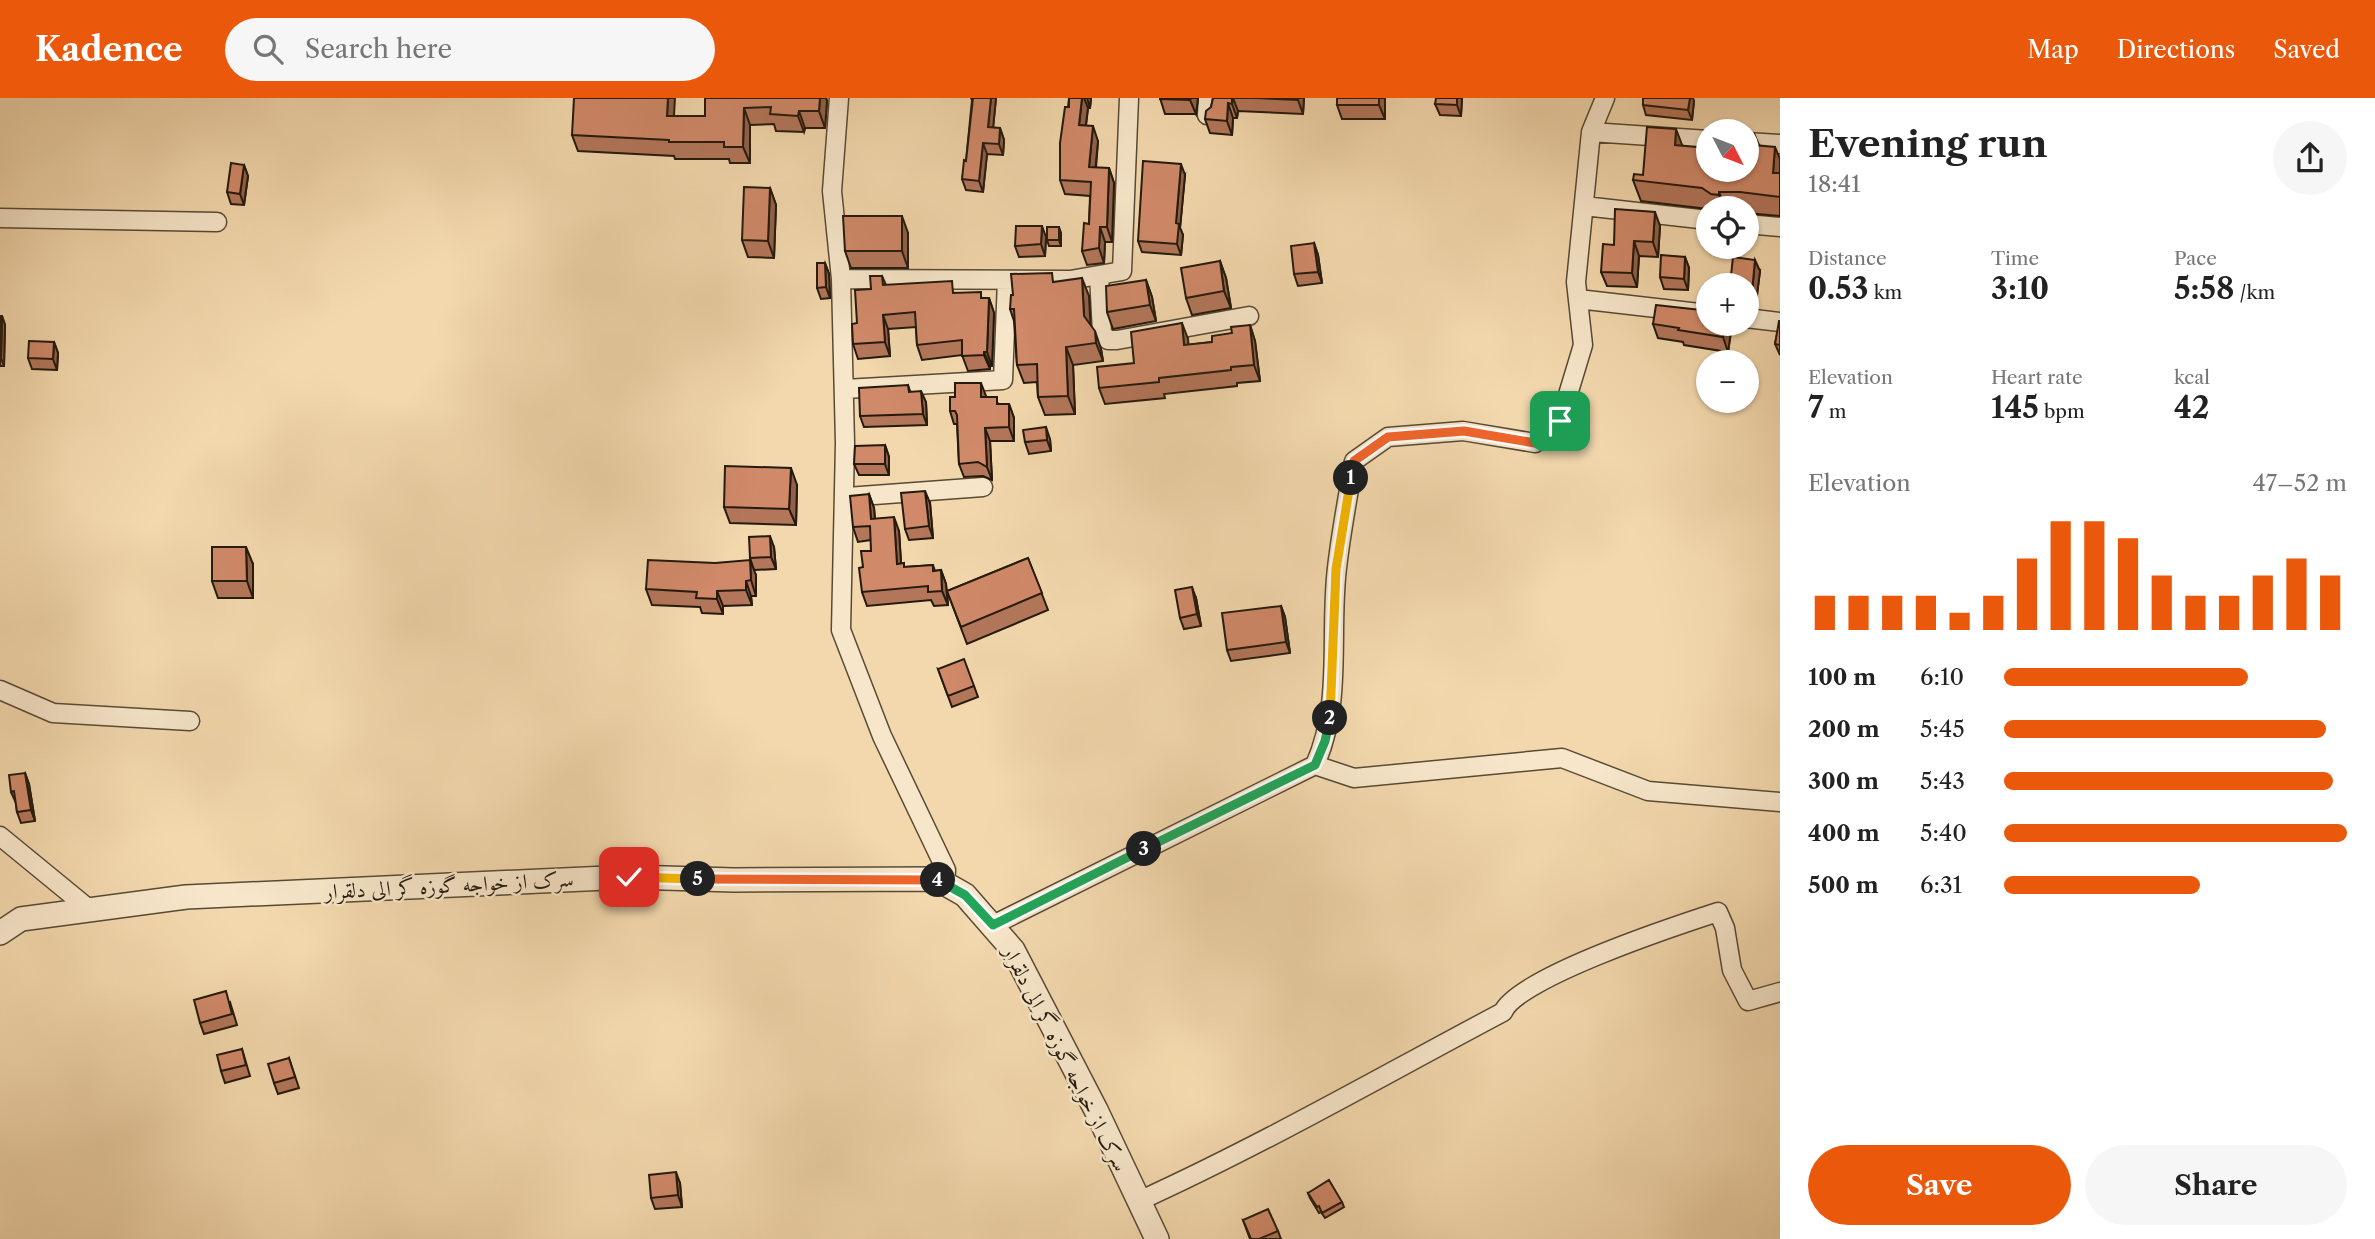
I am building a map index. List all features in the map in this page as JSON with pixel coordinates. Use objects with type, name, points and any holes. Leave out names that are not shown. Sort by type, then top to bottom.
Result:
[{"type":"street","points":[[839,98],[832,191],[841,279],[845,389],[841,630],[882,736],[946,870],[945,884]]},
{"type":"street","points":[[841,279],[1070,280],[1122,271],[1129,98]]},
{"type":"street","points":[[993,925],[1315,765],[1325,741],[1331,715],[1336,569],[1354,461],[1388,437],[1464,431],[1535,443],[1560,421],[1583,345],[1576,282],[1591,132],[1605,98]]},
{"type":"street","points":[[1591,132],[1696,139]]},
{"type":"street","points":[[1759,143],[1780,144]]},
{"type":"street","points":[[1584,206],[1696,219]]},
{"type":"street","points":[[0,218],[217,222]]},
{"type":"street","points":[[1759,226],[1780,228]]},
{"type":"street","points":[[1099,275],[1102,333],[1108,340],[1249,316]]},
{"type":"street","points":[[845,389],[1003,380],[1007,280]]},
{"type":"street","points":[[1578,299],[1696,313]]},
{"type":"street","points":[[1759,320],[1780,322]]},
{"type":"street","points":[[844,498],[983,487]]},
{"type":"street","points":[[0,690],[53,713],[190,721]]},
{"type":"street","points":[[1315,765],[1354,778],[1562,758],[1648,791],[1780,802]]},
{"type":"street","points":[[0,836],[89,909]]},
{"type":"street","name":"سرک از خواجه گوزه گر الی دلقرار","points":[[0,933],[21,919],[186,897],[629,877],[734,880],[937,879],[965,895],[1013,950],[1096,1110],[1157,1239]]},
{"type":"street","points":[[1139,1201],[1219,1165],[1503,1012],[1506,1004],[1534,984],[1629,942],[1708,915],[1718,912],[1726,928],[1732,970],[1748,1001],[1780,992]]},
{"type":"building","points":[[574,98],[668,98],[667,116],[705,116],[705,98],[820,98],[819,111],[799,111],[798,116],[770,114],[771,107],[744,108],[743,147],[724,147],[724,142],[669,142],[572,135]]},
{"type":"building","points":[[973,98],[991,98],[988,127],[1000,128],[999,144],[983,143],[979,181],[962,179]]},
{"type":"building","points":[[1069,98],[1082,98],[1079,125],[1093,126],[1089,167],[1109,168],[1107,227],[1100,227],[1099,248],[1082,251],[1084,223],[1089,224],[1091,182],[1060,180],[1060,143],[1065,107],[1069,107]]},
{"type":"building","points":[[1160,98],[1191,98],[1190,100]]},
{"type":"building","points":[[1213,98],[1232,98],[1232,104],[1228,103],[1227,121],[1205,119]]},
{"type":"building","points":[[1256,98],[1298,98],[1298,100]]},
{"type":"building","points":[[1337,98],[1379,98],[1379,105],[1337,105]]},
{"type":"building","points":[[1436,98],[1457,98],[1457,105],[1435,104]]},
{"type":"building","points":[[1643,98],[1690,98],[1688,110],[1643,105]]},
{"type":"building","points":[[1647,127],[1676,129],[1675,145],[1696,147],[1696,182],[1759,182],[1759,145],[1775,147],[1773,173],[1780,173],[1780,197],[1740,192],[1719,192],[1719,195],[1711,194],[1702,188],[1633,180],[1634,174],[1643,175]]},
{"type":"building","points":[[1143,161],[1181,164],[1177,244],[1138,241]]},
{"type":"building","points":[[231,163],[244,165],[240,194],[227,192]]},
{"type":"building","points":[[744,187],[770,188],[768,241],[742,240]]},
{"type":"building","points":[[1615,209],[1655,212],[1653,242],[1634,241],[1632,273],[1601,272],[1603,244],[1614,245]]},
{"type":"building","points":[[843,216],[902,216],[902,251],[845,251]]},
{"type":"building","points":[[1016,226],[1042,226],[1041,244],[1015,246]]},
{"type":"building","points":[[1047,227],[1059,227],[1059,240],[1047,240]]},
{"type":"building","points":[[1314,243],[1318,272],[1294,274],[1291,246]]},
{"type":"building","points":[[1661,255],[1685,257],[1684,279],[1660,277]]},
{"type":"building","points":[[1733,259],[1755,260],[1754,273],[1731,273]]},
{"type":"building","points":[[1220,261],[1224,291],[1186,298],[1181,268]]},
{"type":"building","points":[[817,263],[825,263],[826,287],[817,288]]},
{"type":"building","points":[[1052,273],[1053,282],[1082,278],[1084,316],[1095,331],[1096,343],[1066,347],[1068,396],[1038,397],[1037,364],[1017,365],[1014,309],[1010,309],[1013,295],[1011,274]]},
{"type":"building","points":[[870,276],[882,276],[883,285],[952,281],[953,293],[981,292],[981,298],[989,298],[987,352],[984,352],[984,355],[962,356],[962,340],[917,345],[915,312],[883,315],[885,342],[853,344],[852,324],[857,323],[855,290],[871,289]]},
{"type":"building","points":[[1146,280],[1150,305],[1107,312],[1106,286]]},
{"type":"building","points":[[1656,305],[1696,309],[1696,333],[1653,324]]},
{"type":"building","points":[[2,316],[1,358],[0,358]]},
{"type":"building","points":[[1780,321],[1780,345],[1775,344]]},
{"type":"building","points":[[1182,323],[1184,345],[1212,342],[1212,336],[1232,333],[1231,327],[1250,325],[1254,365],[1159,378],[1159,382],[1099,388],[1097,367],[1134,363],[1131,332]]},
{"type":"building","points":[[29,341],[54,342],[53,359],[28,358]]},
{"type":"building","points":[[955,383],[981,383],[981,397],[997,397],[997,404],[1009,404],[1009,427],[985,428],[987,467],[978,462],[959,464],[957,415],[955,411],[950,411],[950,397],[955,397]]},
{"type":"building","points":[[908,385],[909,392],[921,391],[923,414],[860,416],[859,388]]},
{"type":"building","points":[[1046,427],[1047,440],[1025,442],[1023,430]]},
{"type":"building","points":[[885,445],[885,464],[854,464],[855,446]]},
{"type":"building","points":[[725,466],[791,468],[789,509],[724,507]]},
{"type":"building","points":[[925,491],[929,526],[905,529],[901,493]]},
{"type":"building","points":[[869,494],[871,519],[894,517],[897,564],[904,563],[904,567],[933,565],[933,571],[941,570],[942,591],[928,592],[928,586],[862,592],[859,568],[863,567],[861,551],[871,551],[870,526],[853,527],[850,496]]},
{"type":"building","points":[[770,536],[771,557],[750,558],[749,537]]},
{"type":"building","points":[[212,547],[246,547],[247,581],[212,581]]},
{"type":"building","points":[[1028,558],[1042,593],[961,627],[947,591]]},
{"type":"building","points":[[648,560],[715,563],[750,560],[751,580],[746,581],[746,590],[717,591],[717,599],[696,598],[697,592],[646,589]]},
{"type":"building","points":[[1192,587],[1197,614],[1180,618],[1175,590]]},
{"type":"building","points":[[1281,606],[1286,642],[1227,650],[1222,613]]},
{"type":"building","points":[[964,659],[974,686],[948,696],[938,669]]},
{"type":"building","points":[[25,773],[31,810],[17,812],[9,775]]},
{"type":"building","points":[[226,991],[232,1014],[200,1023],[194,1000]]},
{"type":"building","points":[[242,1049],[246,1065],[221,1071],[217,1055]]},
{"type":"building","points":[[289,1058],[295,1077],[274,1083],[268,1064]]},
{"type":"building","points":[[676,1172],[678,1195],[651,1198],[649,1175]]},
{"type":"building","points":[[1329,1180],[1342,1202],[1322,1213],[1308,1193]]},
{"type":"building","points":[[1268,1209],[1278,1231],[1259,1239],[1251,1239],[1243,1220]]},
{"type":"route","points":[[629,877],[734,880],[937,879],[965,895],[993,925],[1046,900],[1119,860],[1315,765],[1325,741],[1331,715],[1336,569],[1354,461],[1388,437],[1464,431],[1535,443],[1560,421]]}]
